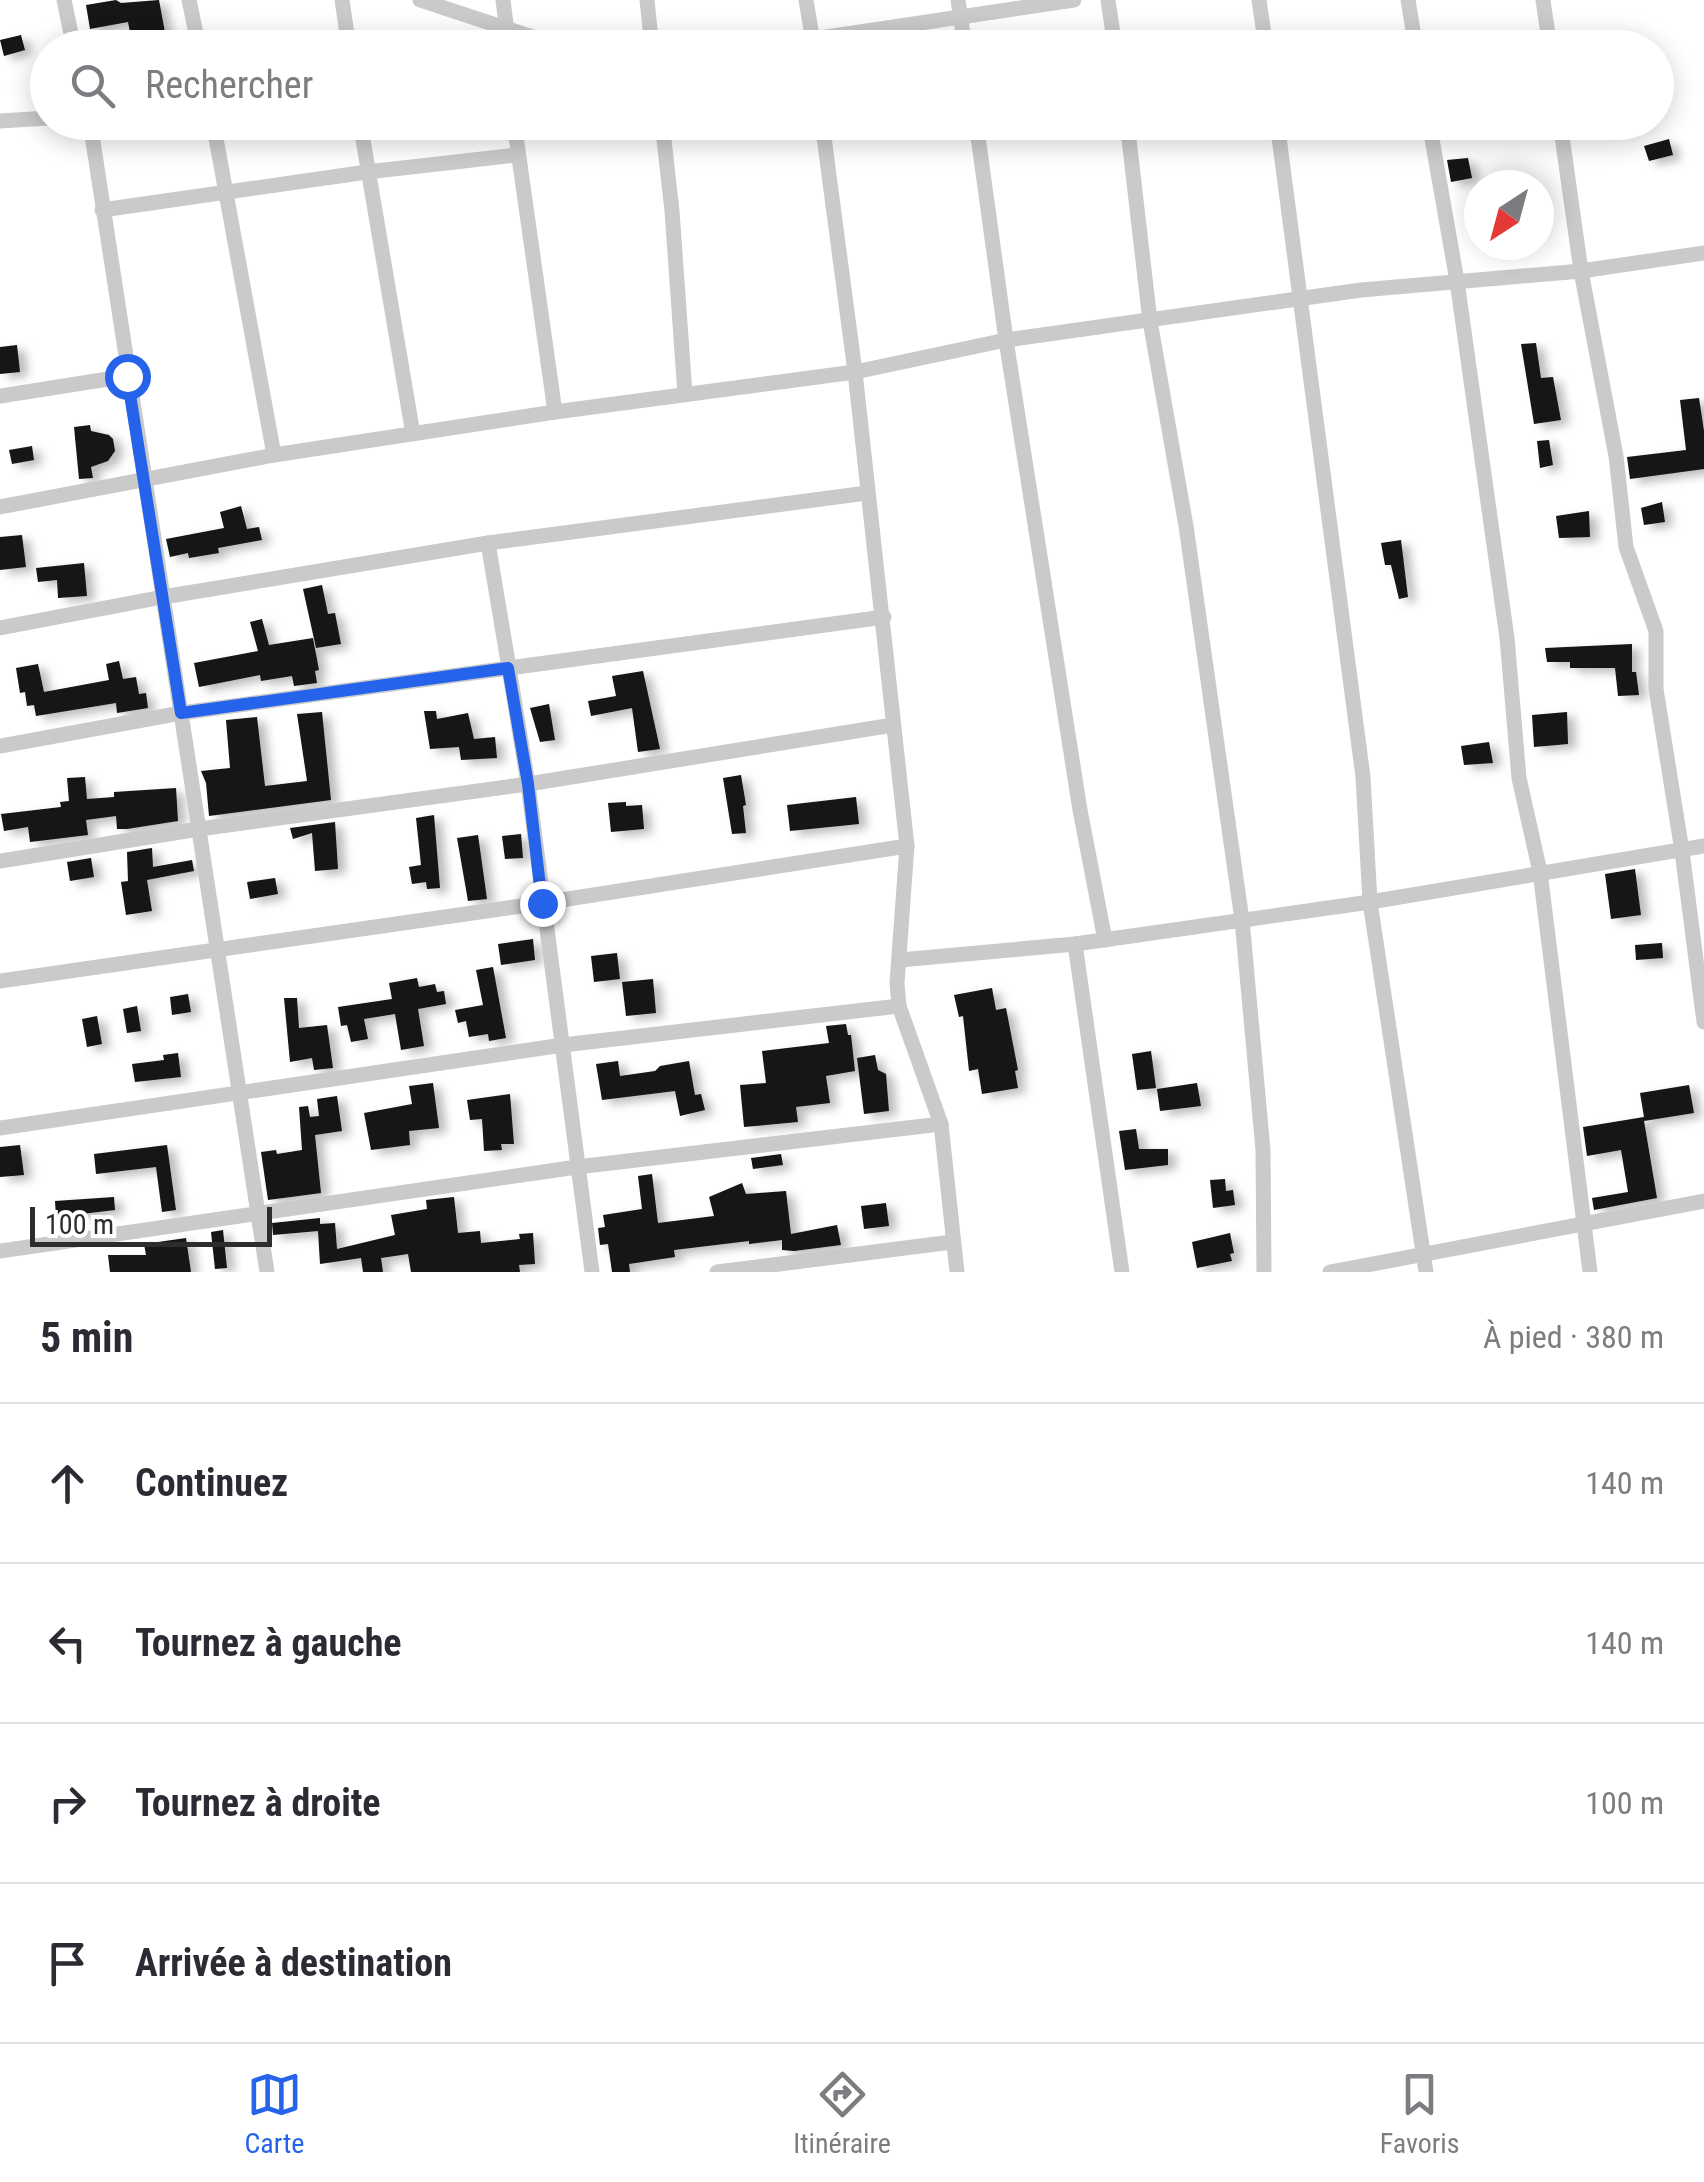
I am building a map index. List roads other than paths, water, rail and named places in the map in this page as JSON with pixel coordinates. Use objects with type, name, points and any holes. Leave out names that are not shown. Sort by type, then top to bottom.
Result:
[{"type":"street","points":[[64,0],[70,30]]},
{"type":"street","points":[[189,0],[195,30]]},
{"type":"street","points":[[342,0],[346,30]]},
{"type":"street","points":[[420,0],[508,30],[503,0]]},
{"type":"street","points":[[647,0],[650,30]]},
{"type":"street","points":[[806,0],[811,30]]},
{"type":"street","points":[[868,30],[960,8],[1074,0]]},
{"type":"street","points":[[1108,0],[1113,30]]},
{"type":"street","points":[[1260,0],[1264,30]]},
{"type":"street","points":[[1408,0],[1413,30]]},
{"type":"street","points":[[1543,0],[1547,30]]},
{"type":"street","points":[[0,121],[30,119]]},
{"type":"street","points":[[92,140],[266,1272]]},
{"type":"street","points":[[216,140],[274,456]]},
{"type":"street","points":[[363,140],[413,434]]},
{"type":"street","points":[[516,140],[556,412]]},
{"type":"street","points":[[664,140],[685,394]]},
{"type":"street","points":[[824,140],[884,617],[907,846],[898,1006],[941,1124],[958,1272]]},
{"type":"street","points":[[978,140],[1006,340],[1104,940]]},
{"type":"street","points":[[1129,140],[1150,321],[1186,526],[1242,920],[1262,1150],[1264,1272]]},
{"type":"street","points":[[1280,140],[1364,777],[1370,902],[1424,1264]]},
{"type":"street","points":[[1432,140],[1457,280],[1507,638],[1519,778],[1540,872],[1590,1272]]},
{"type":"street","points":[[1563,140],[1581,270],[1616,456],[1626,547],[1656,630],[1656,689],[1704,1022]]},
{"type":"street","points":[[102,210],[517,155]]},
{"type":"street","points":[[0,507],[413,434],[855,372],[1006,340],[1302,298],[1581,270],[1704,253]]},
{"type":"street","points":[[0,396],[127,376]]},
{"type":"street","points":[[0,628],[488,543],[867,494]]},
{"type":"street","points":[[488,543],[528,784],[592,1272]]},
{"type":"street","points":[[0,746],[181,713],[884,617]]},
{"type":"street","points":[[0,861],[894,726]]},
{"type":"street","points":[[0,980],[542,903],[907,846]]},
{"type":"street","points":[[900,960],[1104,940],[1370,902],[1704,846]]},
{"type":"street","points":[[1074,944],[1122,1272]]},
{"type":"street","points":[[0,1128],[563,1045],[898,1006]]},
{"type":"street","points":[[0,1251],[577,1166],[941,1124]]},
{"type":"street","points":[[1330,1272],[1424,1264],[1582,1224],[1704,1201]]},
{"type":"street","points":[[717,1272],[952,1242]]}]
